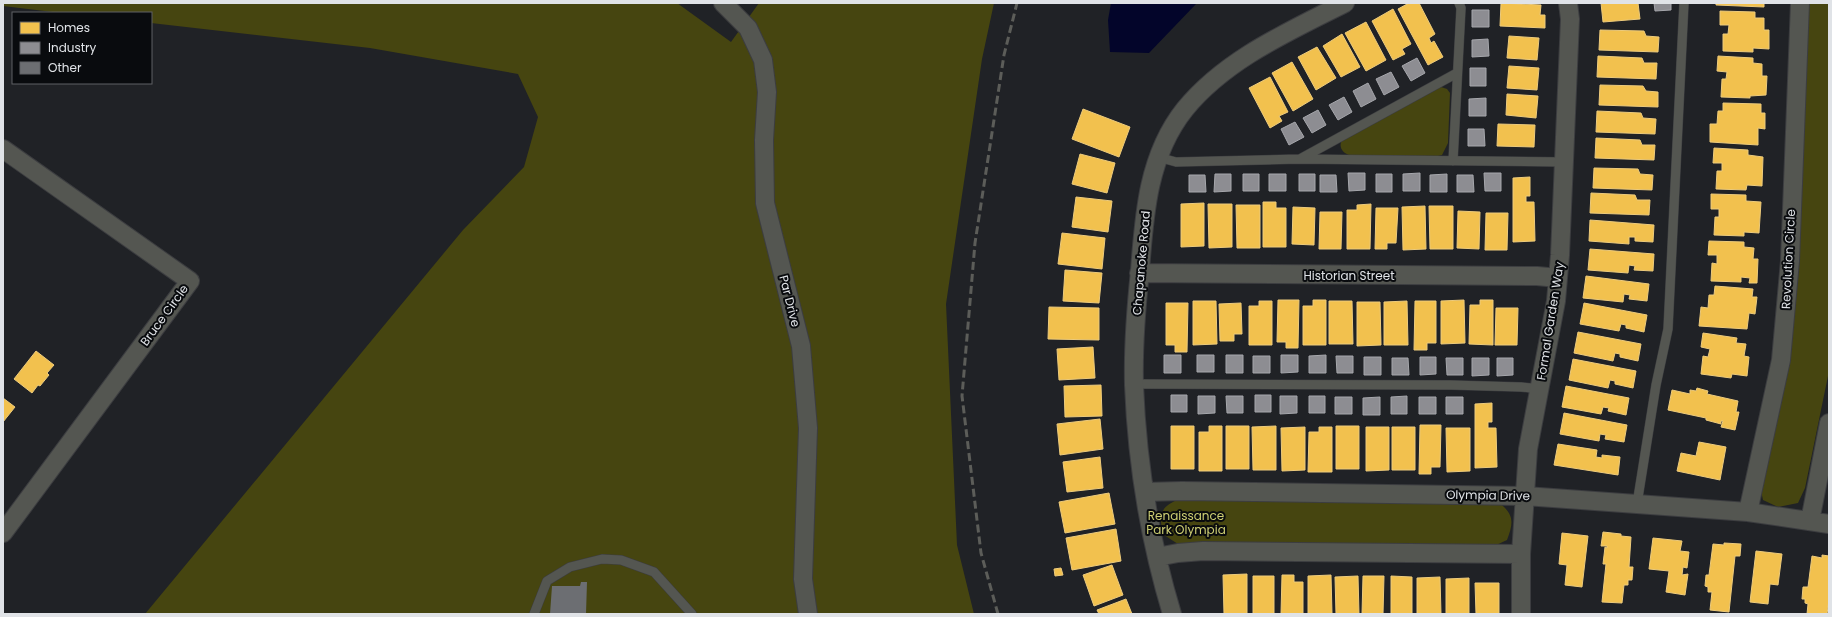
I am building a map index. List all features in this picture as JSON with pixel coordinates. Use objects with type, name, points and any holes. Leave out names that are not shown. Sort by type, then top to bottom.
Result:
[{"type":"street","name":"Par Drive","points":[[723,3],[748,28],[763,60],[764,66],[767,92],[764,140],[765,203],[801,346],[808,428],[803,579],[808,614]]},
{"type":"street","name":"Chapanoke Road","points":[[1172,614],[1157,557],[1146,492],[1137,428],[1134,384],[1134,342],[1139,273],[1143,226],[1148,192],[1158,157],[1172,129],[1185,110],[1222,72],[1251,53],[1344,3]]},
{"type":"street","name":"Formal Garden Way","points":[[1521,614],[1521,554],[1528,450],[1540,389],[1558,278],[1570,19],[1568,3]]},
{"type":"street","name":"Revolution Circle","points":[[1748,512],[1781,360],[1790,261],[1800,3]]},
{"type":"street","name":"Bruce Circle","points":[[3,148],[190,281],[3,533]]},
{"type":"street","name":"Historian Street","points":[[1139,273],[1529,276],[1558,278]]},
{"type":"street","points":[[1810,521],[1829,423]]},
{"type":"street","name":"Olympia Drive","points":[[1146,492],[1182,491],[1525,496],[1748,512],[1829,524]]},
{"type":"street","points":[[1157,557],[1178,553],[1204,551],[1521,554]]},
{"type":"lane","points":[[1452,161],[1461,8],[1459,3]]},
{"type":"lane","points":[[1637,504],[1656,385],[1668,329],[1684,3]]},
{"type":"lane","points":[[1299,159],[1457,72]]},
{"type":"lane","points":[[1158,157],[1176,162],[1299,159],[1564,162]]},
{"type":"lane","points":[[1134,384],[1451,385],[1540,389]]},
{"type":"lane","points":[[534,614],[547,581],[570,567],[602,559],[621,560],[654,572],[692,614]]},
{"type":"green space","points":[[3,3],[677,3],[731,42],[759,3],[994,3],[982,59],[946,304],[957,545],[974,614],[145,614],[463,230],[524,167],[538,117],[518,74],[370,48],[152,23],[152,12],[53,12],[3,6]]},
{"type":"green space","points":[[1808,3],[1829,3],[1829,371],[1805,488],[1798,503],[1778,507],[1763,500],[1760,486]]},
{"type":"green space","points":[[1441,87],[1447,89],[1450,93],[1448,143],[1442,155],[1351,156],[1342,150],[1342,140]]},
{"type":"green space","name":"Renaissance Park Olympia","points":[[1179,499],[1498,502],[1510,515],[1511,528],[1507,540],[1492,547],[1178,544],[1164,535],[1161,517],[1167,506]]},
{"type":"water","points":[[1111,3],[1197,3],[1149,53],[1110,52],[1108,20]]},
{"type":"building: Homes","points":[[1409,3],[1419,3],[1435,34],[1429,38],[1431,43],[1434,41],[1443,57],[1428,65],[1398,9]]},
{"type":"building: Homes","points":[[1501,3],[1541,5],[1540,15],[1545,15],[1545,28],[1500,26]]},
{"type":"building: Homes","points":[[1601,3],[1638,3],[1640,19],[1603,22]]},
{"type":"building: Homes","points":[[1716,3],[1764,3],[1764,7],[1716,5]]},
{"type":"building: Homes","points":[[1393,9],[1411,44],[1402,49],[1405,54],[1393,60],[1372,21]]},
{"type":"building: Homes","points":[[1720,11],[1755,12],[1755,18],[1764,18],[1764,30],[1769,30],[1769,49],[1753,48],[1753,52],[1723,51],[1723,34],[1728,34],[1729,25],[1720,25]]},
{"type":"building: Homes","points":[[1366,22],[1386,60],[1366,71],[1345,33]]},
{"type":"building: Homes","points":[[1600,30],[1644,31],[1646,36],[1659,37],[1658,52],[1599,50]]},
{"type":"building: Homes","points":[[1342,34],[1360,67],[1341,77],[1323,46]]},
{"type":"building: Homes","points":[[1509,36],[1539,38],[1537,60],[1507,58]]},
{"type":"building: Homes","points":[[1317,47],[1336,78],[1316,90],[1298,57]]},
{"type":"building: Homes","points":[[1598,56],[1642,58],[1644,63],[1657,63],[1656,79],[1597,77]]},
{"type":"building: Homes","points":[[1718,56],[1753,58],[1753,63],[1762,64],[1762,76],[1767,76],[1766,95],[1750,96],[1750,98],[1721,97],[1722,79],[1726,79],[1727,72],[1717,71]]},
{"type":"building: Homes","points":[[1292,62],[1313,99],[1293,111],[1272,73]]},
{"type":"building: Homes","points":[[1509,66],[1539,68],[1537,90],[1507,88]]},
{"type":"building: Homes","points":[[1270,77],[1288,112],[1279,116],[1282,121],[1270,128],[1249,88]]},
{"type":"building: Homes","points":[[1600,85],[1643,86],[1646,91],[1658,92],[1658,107],[1599,105]]},
{"type":"building: Homes","points":[[1507,94],[1538,96],[1536,118],[1506,115]]},
{"type":"building: Homes","points":[[1723,103],[1761,104],[1761,113],[1765,113],[1765,129],[1758,128],[1758,145],[1710,142],[1710,124],[1717,124],[1718,111],[1723,111]]},
{"type":"building: Homes","points":[[1083,109],[1130,127],[1119,157],[1072,139]]},
{"type":"building: Homes","points":[[1597,111],[1641,113],[1643,118],[1656,119],[1655,134],[1596,132]]},
{"type":"building: Homes","points":[[1498,124],[1535,125],[1534,147],[1497,146]]},
{"type":"building: Homes","points":[[1596,138],[1640,140],[1642,145],[1655,145],[1654,160],[1595,158]]},
{"type":"building: Homes","points":[[1714,148],[1748,150],[1748,155],[1763,157],[1762,186],[1747,185],[1746,190],[1716,189],[1717,171],[1722,171],[1722,163],[1713,163]]},
{"type":"building: Homes","points":[[1080,154],[1115,163],[1107,193],[1072,184]]},
{"type":"building: Homes","points":[[1594,168],[1638,169],[1640,174],[1653,175],[1652,190],[1593,188]]},
{"type":"building: Homes","points":[[1530,177],[1530,196],[1526,196],[1526,202],[1534,202],[1535,241],[1513,242],[1513,178]]},
{"type":"building: Homes","points":[[1591,193],[1635,195],[1637,200],[1650,200],[1649,215],[1590,213]]},
{"type":"building: Homes","points":[[1711,194],[1746,195],[1746,201],[1761,202],[1759,233],[1744,232],[1744,236],[1714,235],[1715,217],[1719,217],[1719,209],[1711,209]]},
{"type":"building: Homes","points":[[1076,197],[1112,201],[1108,232],[1072,227]]},
{"type":"building: Homes","points":[[1263,202],[1276,202],[1276,208],[1286,208],[1286,247],[1263,247]]},
{"type":"building: Homes","points":[[1204,203],[1204,246],[1181,247],[1181,204]]},
{"type":"building: Homes","points":[[1208,204],[1232,204],[1232,247],[1209,248]]},
{"type":"building: Homes","points":[[1371,204],[1370,249],[1347,249],[1347,210],[1357,210],[1357,205]]},
{"type":"building: Homes","points":[[1236,205],[1260,205],[1260,248],[1237,248]]},
{"type":"building: Homes","points":[[1425,206],[1426,249],[1403,250],[1402,207]]},
{"type":"building: Homes","points":[[1429,206],[1453,206],[1453,249],[1430,249]]},
{"type":"building: Homes","points":[[1293,207],[1315,208],[1314,245],[1292,244]]},
{"type":"building: Homes","points":[[1376,208],[1398,208],[1396,243],[1387,243],[1387,249],[1375,249]]},
{"type":"building: Homes","points":[[1458,211],[1480,212],[1479,249],[1457,248]]},
{"type":"building: Homes","points":[[1320,212],[1342,212],[1341,249],[1319,249]]},
{"type":"building: Homes","points":[[1486,213],[1508,213],[1507,250],[1485,250]]},
{"type":"building: Homes","points":[[1590,220],[1654,225],[1653,242],[1635,241],[1635,237],[1629,237],[1629,244],[1589,241]]},
{"type":"building: Homes","points":[[1062,233],[1105,238],[1102,269],[1058,264]]},
{"type":"building: Homes","points":[[1709,241],[1744,242],[1744,247],[1754,248],[1753,259],[1758,259],[1757,283],[1749,283],[1750,278],[1741,277],[1741,282],[1711,281],[1712,263],[1717,264],[1717,255],[1708,255]]},
{"type":"building: Homes","points":[[1590,249],[1654,254],[1653,271],[1634,270],[1635,266],[1629,265],[1628,273],[1588,270]]},
{"type":"building: Homes","points":[[1065,270],[1102,273],[1099,303],[1063,301]]},
{"type":"building: Homes","points":[[1586,276],[1649,284],[1647,301],[1629,299],[1630,295],[1624,294],[1623,302],[1583,298]]},
{"type":"building: Homes","points":[[1715,286],[1753,289],[1752,297],[1757,297],[1755,314],[1749,313],[1747,329],[1699,326],[1701,307],[1708,308],[1709,295],[1714,295]]},
{"type":"building: Homes","points":[[1278,300],[1299,300],[1298,348],[1286,348],[1286,342],[1277,342]]},
{"type":"building: Homes","points":[[1313,300],[1326,300],[1326,345],[1303,345],[1303,306],[1313,306]]},
{"type":"building: Homes","points":[[1464,300],[1465,343],[1441,344],[1441,301]]},
{"type":"building: Homes","points":[[1480,300],[1493,300],[1493,345],[1469,344],[1470,305],[1480,305]]},
{"type":"building: Homes","points":[[1193,301],[1216,301],[1217,344],[1193,345]]},
{"type":"building: Homes","points":[[1259,301],[1272,301],[1272,345],[1249,345],[1249,306],[1259,306]]},
{"type":"building: Homes","points":[[1329,301],[1352,301],[1353,344],[1329,344]]},
{"type":"building: Homes","points":[[1407,301],[1408,345],[1384,345],[1384,302]]},
{"type":"building: Homes","points":[[1415,301],[1436,301],[1436,343],[1427,343],[1427,350],[1414,350]]},
{"type":"building: Homes","points":[[1357,302],[1380,302],[1381,345],[1357,346]]},
{"type":"building: Homes","points":[[1166,303],[1188,303],[1187,352],[1175,352],[1175,345],[1166,345]]},
{"type":"building: Homes","points":[[1241,303],[1242,334],[1234,334],[1234,341],[1220,341],[1219,304]]},
{"type":"building: Homes","points":[[1584,303],[1647,315],[1644,332],[1626,328],[1626,325],[1621,324],[1619,331],[1580,324]]},
{"type":"building: Homes","points":[[1049,307],[1099,308],[1099,340],[1048,339]]},
{"type":"building: Homes","points":[[1496,308],[1518,308],[1517,345],[1495,345]]},
{"type":"building: Homes","points":[[1578,332],[1641,344],[1638,361],[1620,357],[1620,354],[1615,353],[1613,361],[1574,353]]},
{"type":"building: Homes","points":[[1703,333],[1737,338],[1736,343],[1746,344],[1744,356],[1749,357],[1747,376],[1732,374],[1731,378],[1701,374],[1703,356],[1708,357],[1710,349],[1701,347]]},
{"type":"building: Homes","points":[[1093,347],[1095,378],[1059,380],[1057,349]]},
{"type":"building: Homes","points":[[36,351],[54,365],[47,373],[49,375],[32,393],[14,379]]},
{"type":"building: Homes","points":[[1573,359],[1636,371],[1633,388],[1615,384],[1615,381],[1610,380],[1608,388],[1569,380]]},
{"type":"building: Homes","points":[[1101,385],[1102,416],[1065,417],[1064,386]]},
{"type":"building: Homes","points":[[1566,386],[1629,398],[1626,415],[1608,411],[1609,408],[1603,407],[1601,414],[1562,407]]},
{"type":"building: Homes","points":[[1697,388],[1708,391],[1707,394],[1738,401],[1736,412],[1739,412],[1735,430],[1721,427],[1723,421],[1721,421],[1721,424],[1706,420],[1706,418],[1668,410],[1672,390],[1690,394],[1690,390],[1696,391]]},
{"type":"building: Homes","points":[[3,398],[15,407],[3,422]]},
{"type":"building: Homes","points":[[1492,403],[1492,422],[1488,422],[1488,428],[1496,428],[1497,467],[1475,468],[1475,404]]},
{"type":"building: Homes","points":[[1564,413],[1627,425],[1624,442],[1605,439],[1606,435],[1600,434],[1599,441],[1560,434]]},
{"type":"building: Homes","points":[[1100,419],[1103,449],[1060,455],[1057,424]]},
{"type":"building: Homes","points":[[1420,425],[1441,425],[1440,467],[1431,467],[1431,474],[1419,474]]},
{"type":"building: Homes","points":[[1171,426],[1194,426],[1194,469],[1171,469]]},
{"type":"building: Homes","points":[[1209,426],[1222,426],[1222,471],[1199,471],[1199,432],[1209,432]]},
{"type":"building: Homes","points":[[1226,426],[1249,426],[1249,469],[1226,469]]},
{"type":"building: Homes","points":[[1276,426],[1276,470],[1253,470],[1252,427]]},
{"type":"building: Homes","points":[[1336,426],[1359,426],[1359,469],[1336,469]]},
{"type":"building: Homes","points":[[1305,427],[1305,470],[1282,471],[1281,428]]},
{"type":"building: Homes","points":[[1319,427],[1332,427],[1332,472],[1308,472],[1309,432],[1319,432]]},
{"type":"building: Homes","points":[[1366,427],[1389,427],[1389,470],[1366,471]]},
{"type":"building: Homes","points":[[1392,427],[1415,427],[1415,470],[1392,470]]},
{"type":"building: Homes","points":[[1446,428],[1470,428],[1470,471],[1447,472]]},
{"type":"building: Homes","points":[[1699,442],[1726,447],[1720,480],[1677,471],[1681,453],[1696,456]]},
{"type":"building: Homes","points":[[1558,444],[1597,450],[1596,457],[1602,458],[1602,455],[1620,457],[1618,475],[1554,465]]},
{"type":"building: Homes","points":[[1100,457],[1103,488],[1067,492],[1063,462]]},
{"type":"building: Homes","points":[[1109,493],[1115,524],[1065,533],[1059,502]]},
{"type":"building: Homes","points":[[1116,529],[1121,561],[1072,570],[1066,538]]},
{"type":"building: Homes","points":[[1603,532],[1631,537],[1629,567],[1633,567],[1632,580],[1628,580],[1628,585],[1624,585],[1622,603],[1602,602],[1606,564],[1603,564],[1605,547],[1607,548],[1607,546],[1601,546]]},
{"type":"building: Homes","points":[[1562,533],[1588,536],[1582,587],[1565,585],[1567,565],[1559,564]]},
{"type":"building: Homes","points":[[1653,538],[1682,541],[1680,551],[1689,552],[1687,568],[1683,567],[1682,575],[1688,574],[1685,595],[1666,592],[1669,571],[1649,569]]},
{"type":"building: Homes","points":[[1724,543],[1741,544],[1740,556],[1735,556],[1729,612],[1710,610],[1712,592],[1708,592],[1708,587],[1705,586],[1706,575],[1709,575],[1713,544],[1724,545]]},
{"type":"building: Homes","points":[[1756,551],[1782,554],[1778,585],[1770,584],[1768,604],[1750,602]]},
{"type":"building: Homes","points":[[1822,555],[1829,556],[1829,600],[1827,614],[1807,614],[1808,604],[1805,603],[1805,599],[1802,599],[1803,587],[1808,587],[1812,556],[1822,558]]},
{"type":"building: Homes","points":[[1112,565],[1123,595],[1094,606],[1083,575]]},
{"type":"building: Homes","points":[[1061,568],[1063,575],[1055,576],[1054,569]]},
{"type":"building: Homes","points":[[1247,574],[1247,614],[1224,614],[1223,575]]},
{"type":"building: Homes","points":[[1282,575],[1294,575],[1294,582],[1303,582],[1303,614],[1281,614]]},
{"type":"building: Homes","points":[[1331,575],[1332,614],[1308,614],[1308,576]]},
{"type":"building: Homes","points":[[1253,576],[1274,576],[1274,614],[1253,614]]},
{"type":"building: Homes","points":[[1358,576],[1359,614],[1336,614],[1335,577]]},
{"type":"building: Homes","points":[[1363,576],[1384,576],[1383,614],[1362,614]]},
{"type":"building: Homes","points":[[1391,576],[1412,577],[1412,614],[1391,614]]},
{"type":"building: Homes","points":[[1440,577],[1441,614],[1417,614],[1417,578]]},
{"type":"building: Homes","points":[[1469,578],[1469,614],[1446,614],[1446,579]]},
{"type":"building: Homes","points":[[1475,583],[1499,583],[1499,614],[1476,614]]},
{"type":"building: Homes","points":[[1126,599],[1132,614],[1099,614],[1097,610]]},
{"type":"building: Industry","points":[[1654,3],[1671,3],[1671,10],[1655,11]]},
{"type":"building: Industry","points":[[1472,10],[1489,10],[1489,27],[1472,27]]},
{"type":"building: Industry","points":[[1488,39],[1489,56],[1472,57],[1472,40]]},
{"type":"building: Industry","points":[[1417,58],[1425,73],[1411,81],[1402,66]]},
{"type":"building: Industry","points":[[1470,68],[1486,68],[1486,86],[1470,86]]},
{"type":"building: Industry","points":[[1391,72],[1399,87],[1384,95],[1376,79]]},
{"type":"building: Industry","points":[[1368,83],[1376,99],[1361,107],[1353,91]]},
{"type":"building: Industry","points":[[1344,97],[1352,112],[1338,120],[1329,105]]},
{"type":"building: Industry","points":[[1486,98],[1486,116],[1469,116],[1469,99]]},
{"type":"building: Industry","points":[[1318,110],[1326,125],[1312,133],[1303,118]]},
{"type":"building: Industry","points":[[1295,122],[1304,137],[1289,145],[1281,129]]},
{"type":"building: Industry","points":[[1468,129],[1484,129],[1485,146],[1468,146]]},
{"type":"building: Industry","points":[[1348,173],[1365,173],[1365,190],[1349,191]]},
{"type":"building: Industry","points":[[1420,173],[1420,191],[1403,191],[1403,174]]},
{"type":"building: Industry","points":[[1484,173],[1501,173],[1501,191],[1485,191]]},
{"type":"building: Industry","points":[[1215,174],[1231,174],[1231,191],[1214,192]]},
{"type":"building: Industry","points":[[1243,174],[1259,174],[1259,191],[1243,191]]},
{"type":"building: Industry","points":[[1269,174],[1286,174],[1286,191],[1269,191]]},
{"type":"building: Industry","points":[[1299,174],[1315,174],[1315,191],[1299,191]]},
{"type":"building: Industry","points":[[1376,174],[1392,174],[1392,192],[1376,192]]},
{"type":"building: Industry","points":[[1447,174],[1447,192],[1430,192],[1430,175]]},
{"type":"building: Industry","points":[[1189,175],[1205,175],[1206,192],[1189,192]]},
{"type":"building: Industry","points":[[1320,175],[1336,175],[1337,192],[1320,192]]},
{"type":"building: Industry","points":[[1457,175],[1473,175],[1474,192],[1457,192]]},
{"type":"building: Industry","points":[[1164,355],[1181,355],[1181,373],[1164,373]]},
{"type":"building: Industry","points":[[1197,355],[1214,355],[1214,372],[1197,372]]},
{"type":"building: Industry","points":[[1226,355],[1243,355],[1243,373],[1226,373]]},
{"type":"building: Industry","points":[[1281,355],[1298,355],[1298,372],[1281,373]]},
{"type":"building: Industry","points":[[1326,355],[1326,373],[1309,373],[1309,356]]},
{"type":"building: Industry","points":[[1253,356],[1270,356],[1270,373],[1253,373]]},
{"type":"building: Industry","points":[[1336,356],[1353,356],[1353,373],[1337,373]]},
{"type":"building: Industry","points":[[1364,357],[1381,357],[1381,375],[1364,375]]},
{"type":"building: Industry","points":[[1420,357],[1436,357],[1436,374],[1420,375]]},
{"type":"building: Industry","points":[[1392,358],[1408,358],[1409,375],[1392,375]]},
{"type":"building: Industry","points":[[1446,358],[1463,358],[1463,375],[1447,375]]},
{"type":"building: Industry","points":[[1472,358],[1489,358],[1489,375],[1472,376]]},
{"type":"building: Industry","points":[[1497,358],[1513,358],[1513,375],[1497,376]]},
{"type":"building: Industry","points":[[1171,395],[1187,395],[1187,412],[1171,412]]},
{"type":"building: Industry","points":[[1255,395],[1271,395],[1271,412],[1255,412]]},
{"type":"building: Industry","points":[[1198,396],[1215,396],[1215,413],[1198,414]]},
{"type":"building: Industry","points":[[1226,396],[1243,396],[1243,413],[1227,413]]},
{"type":"building: Industry","points":[[1280,396],[1297,396],[1297,413],[1280,414]]},
{"type":"building: Industry","points":[[1309,396],[1325,396],[1325,413],[1309,413]]},
{"type":"building: Industry","points":[[1407,396],[1407,414],[1391,414],[1391,397]]},
{"type":"building: Industry","points":[[1335,397],[1352,397],[1352,414],[1335,414]]},
{"type":"building: Industry","points":[[1380,397],[1380,415],[1363,415],[1363,398]]},
{"type":"building: Industry","points":[[1419,397],[1436,397],[1436,414],[1419,414]]},
{"type":"building: Industry","points":[[1446,397],[1463,397],[1463,414],[1446,414]]},
{"type":"building: Other","points":[[581,582],[587,582],[586,614],[550,614],[552,586],[580,586]]},
{"type":"railway","points":[[998,614],[981,553],[962,396],[975,243],[1004,55],[1017,3]]}]
